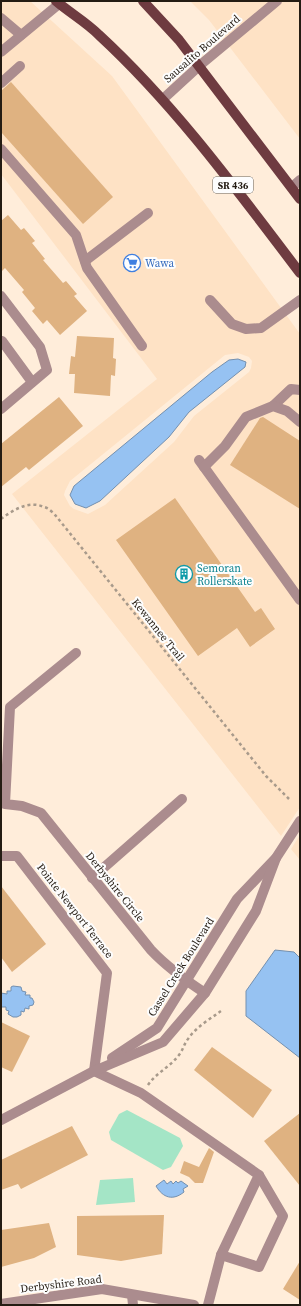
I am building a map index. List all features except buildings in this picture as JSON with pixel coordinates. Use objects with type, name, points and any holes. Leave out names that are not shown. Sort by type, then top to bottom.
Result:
[{"type":"main road","points":[[143,1],[179,40],[300,199]]},
{"type":"main road","name":"SR 436","points":[[58,2],[99,34],[163,99],[226,176],[300,272]]},
{"type":"street","name":"Sausalito Boulevard","points":[[163,99],[199,66],[277,1]]},
{"type":"street","points":[[1,52],[58,2]]},
{"type":"street","points":[[1,18],[22,35]]},
{"type":"street","points":[[1,83],[20,66]]},
{"type":"street","points":[[1,149],[76,235],[88,268],[142,346]]},
{"type":"street","points":[[292,188],[300,180]]},
{"type":"street","points":[[85,260],[148,213]]},
{"type":"street","points":[[1,296],[40,347],[46,370],[1,409]]},
{"type":"street","points":[[210,300],[232,324],[246,329],[261,328],[300,300]]},
{"type":"street","points":[[2,342],[32,382]]},
{"type":"street","points":[[299,597],[202,463],[225,446],[246,417],[274,406],[291,389],[300,390]]},
{"type":"street","points":[[274,406],[287,411],[300,422]]},
{"type":"street","name":"Derbyshire Circle","points":[[76,653],[10,707],[5,804],[22,806],[41,813],[151,950],[163,963],[205,993]]},
{"type":"street","points":[[92,878],[182,799]]},
{"type":"street","name":"Cassel Creek Boulevard","points":[[94,1071],[157,1028],[237,899],[276,858],[300,821]]},
{"type":"street","name":"Pointe Newport Terrace","points":[[1,856],[17,856],[107,973],[94,1071]]},
{"type":"street","name":"Cassel Creek Boulevard","points":[[94,1071],[163,1042],[205,993],[256,911],[276,858]]},
{"type":"street","points":[[1,1120],[94,1071],[141,1093],[259,1175],[283,1216],[259,1267],[221,1255]]},
{"type":"street","points":[[208,1305],[221,1255],[259,1175]]},
{"type":"street","name":"Derbyshire Road","points":[[1,1304],[102,1289],[194,1305]]},
{"type":"street","points":[[132,1295],[134,1305]]},
{"type":"path","name":"Kewannee Trail","points":[[1,519],[16,509],[33,504],[45,507],[56,516],[266,776],[289,799]]},
{"type":"path","points":[[141,1093],[152,1079],[162,1072],[179,1055],[189,1038],[209,1019],[221,1011]]},
{"type":"shaded area","points":[[1,1],[30,1],[112,76],[300,334],[300,807],[281,836],[12,494],[157,379],[1,174]],"holes":[[[238,353],[249,357],[252,361],[249,372],[194,416],[174,442],[105,505],[88,514],[70,506],[64,495],[70,481],[225,355]]]},
{"type":"shaded area","points":[[190,1],[300,1],[300,139],[209,20]]},
{"type":"shaded area","points":[[300,835],[300,860],[291,849]]},
{"type":"green space","points":[[127,1110],[180,1138],[183,1146],[171,1167],[163,1170],[111,1140],[109,1132],[119,1114]]},
{"type":"green space","points":[[133,1178],[135,1202],[96,1205],[100,1180]]},
{"type":"water","points":[[238,359],[246,362],[245,367],[189,412],[169,437],[100,501],[86,508],[75,504],[70,495],[74,486],[212,372],[229,360]]},
{"type":"water","points":[[275,950],[294,952],[300,958],[300,1058],[246,1016],[246,991]]},
{"type":"water","points":[[11,987],[21,987],[22,991],[26,992],[25,995],[30,995],[30,998],[32,998],[34,1002],[33,1005],[29,1006],[29,1009],[25,1008],[24,1012],[21,1011],[21,1015],[17,1017],[13,1017],[8,1014],[9,1011],[6,1010],[6,1007],[1,1007],[1,993],[7,994],[7,991],[11,991]]},
{"type":"water","points":[[164,1180],[167,1184],[171,1181],[173,1184],[176,1181],[178,1183],[181,1181],[188,1186],[183,1189],[184,1192],[180,1195],[176,1197],[168,1197],[165,1196],[156,1186]]},
{"type":"place","name":"Wawa","points":[[132,263]]},
{"type":"place","name":"Semoran Rollerskate","points":[[184,574]]}]
